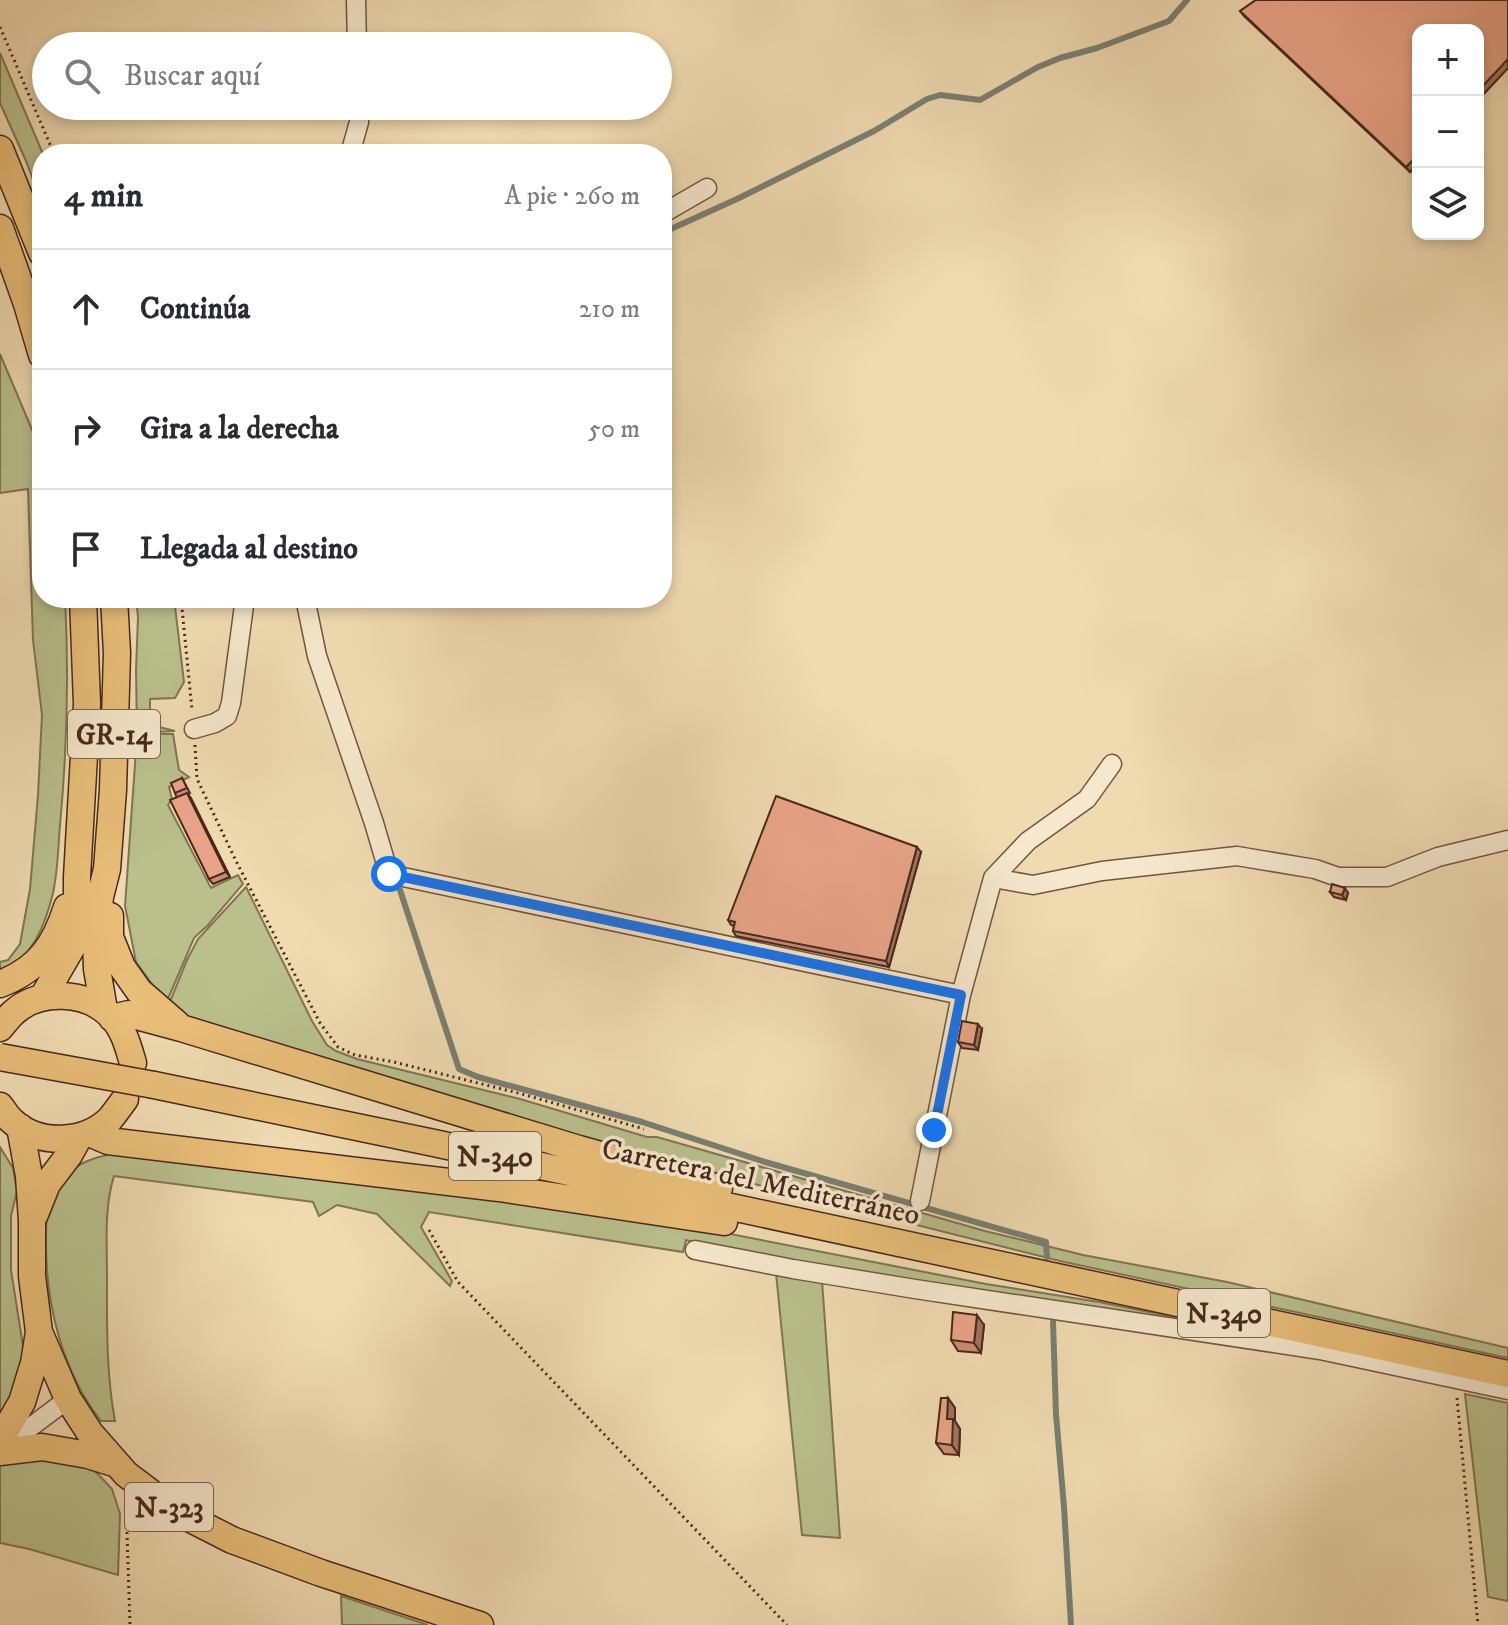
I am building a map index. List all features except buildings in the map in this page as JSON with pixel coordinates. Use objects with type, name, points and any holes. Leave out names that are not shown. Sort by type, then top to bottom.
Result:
[{"type":"highway","points":[[0,149],[32,228]]},
{"type":"highway","points":[[0,228],[32,321]]},
{"type":"highway","name":"GR-14","points":[[77,877],[87,704],[83,608]]},
{"type":"highway","name":"GR-14","points":[[107,869],[117,653],[115,608]]},
{"type":"highway","points":[[107,869],[96,935],[97,969],[108,1014]]},
{"type":"highway","points":[[107,869],[110,937],[122,967],[139,991],[181,1028]]},
{"type":"highway","points":[[0,984],[25,971],[47,952],[59,930],[77,877]]},
{"type":"highway","points":[[0,1028],[14,1011],[39,998],[72,947],[78,910],[77,877]]},
{"type":"highway","points":[[0,991],[39,998],[65,996],[85,1000],[108,1014],[125,1037],[133,1063]]},
{"type":"highway","points":[[108,1014],[129,1014],[181,1028],[714,1186],[864,1220],[941,1252]]},
{"type":"highway","name":"Carretera del Mediterráneo","points":[[0,1057],[154,1085],[1508,1374]]},
{"type":"highway","points":[[8,1119],[38,1136],[59,1139],[84,1135],[108,1121],[125,1099]]},
{"type":"highway","name":"N-323","points":[[8,1119],[29,1176],[32,1276],[39,1332],[68,1399],[90,1433],[121,1469],[175,1511],[232,1540],[480,1625]]},
{"type":"highway","points":[[84,1135],[108,1141],[499,1188],[744,1225],[835,1229]]},
{"type":"highway","name":"N-323","points":[[32,1221],[47,1184],[84,1135]]},
{"type":"highway","points":[[0,1440],[22,1402],[34,1363],[39,1332]]},
{"type":"highway","points":[[0,1451],[42,1447],[88,1455],[121,1469]]},
{"type":"street","points":[[356,0],[357,32]]},
{"type":"street","points":[[353,144],[359,120]]},
{"type":"street","points":[[672,208],[707,188]]},
{"type":"street","points":[[194,729],[227,716],[244,608]]},
{"type":"street","points":[[307,608],[317,656],[389,874],[961,995]]},
{"type":"street","points":[[920,1201],[961,995],[993,878],[1028,841],[1087,799],[1112,764]]},
{"type":"street","points":[[993,878],[1033,885],[1102,871],[1237,856],[1315,869],[1338,877],[1387,877],[1438,857],[1508,840]]},
{"type":"street","points":[[695,1250],[915,1289],[1283,1343],[1508,1390]]},
{"type":"street","points":[[0,1451],[68,1399]]},
{"type":"path","points":[[0,27],[32,102]]},
{"type":"path","points":[[40,120],[50,144]]},
{"type":"path","points":[[182,608],[197,779],[320,1023],[338,1047],[355,1055],[522,1094],[644,1129]]},
{"type":"path","points":[[429,1230],[458,1282],[787,1625]]},
{"type":"path","points":[[1459,1381],[1457,1394],[1478,1625]]},
{"type":"path","points":[[121,1469],[130,1625]]},
{"type":"green space","points":[[0,53],[39,144],[32,144],[32,177],[26,161],[0,103]]},
{"type":"green space","points":[[0,354],[32,430],[32,608],[65,608],[67,683],[64,769],[53,893],[42,928],[29,950],[11,966],[0,970],[0,962],[8,960],[20,944],[30,889],[42,715],[33,640],[28,489],[0,493]]},
{"type":"green space","points":[[137,608],[175,608],[184,682],[175,698],[150,699],[150,722],[175,731],[137,733]]},
{"type":"green space","points":[[173,734],[179,770],[189,777],[169,787],[172,799],[168,805],[211,888],[238,875],[243,884],[194,938],[167,1001],[136,962],[125,906],[137,736]]},
{"type":"green space","points":[[246,887],[327,1045],[357,1059],[520,1099],[985,1231],[1083,1255],[1227,1282],[1508,1348],[1508,1358],[1060,1261],[762,1186],[647,1156],[191,1023],[169,1004],[198,939]]},
{"type":"green space","points":[[0,1147],[13,1168],[17,1191],[11,1216],[11,1270],[23,1346],[23,1369],[0,1421]]},
{"type":"green space","points":[[117,1153],[377,1183],[715,1231],[1278,1338],[729,1252],[686,1240],[683,1252],[429,1212],[421,1227],[452,1281],[450,1286],[377,1214],[337,1205],[319,1216],[313,1202],[114,1176],[107,1238],[108,1348],[115,1421],[101,1421],[76,1381],[59,1336],[49,1290],[46,1224],[53,1195],[69,1173],[87,1161]]},
{"type":"green space","points":[[776,1273],[822,1280],[840,1538],[802,1535]]},
{"type":"green space","points":[[1465,1394],[1508,1403],[1508,1601],[1488,1597]]},
{"type":"green space","points":[[15,1458],[74,1459],[97,1473],[112,1489],[120,1514],[118,1575],[0,1543],[0,1465]]},
{"type":"green space","points":[[341,1596],[428,1625],[342,1625]]},
{"type":"waterway","points":[[672,228],[874,131],[927,99],[940,95],[980,100],[1038,67],[1169,21],[1187,0]]},
{"type":"waterway","points":[[400,890],[459,1069],[642,1122],[765,1162],[1046,1242],[1047,1257]]},
{"type":"waterway","points":[[1053,1322],[1056,1414],[1071,1625]]},
{"type":"route","points":[[389,874],[961,995],[934,1130]]}]
